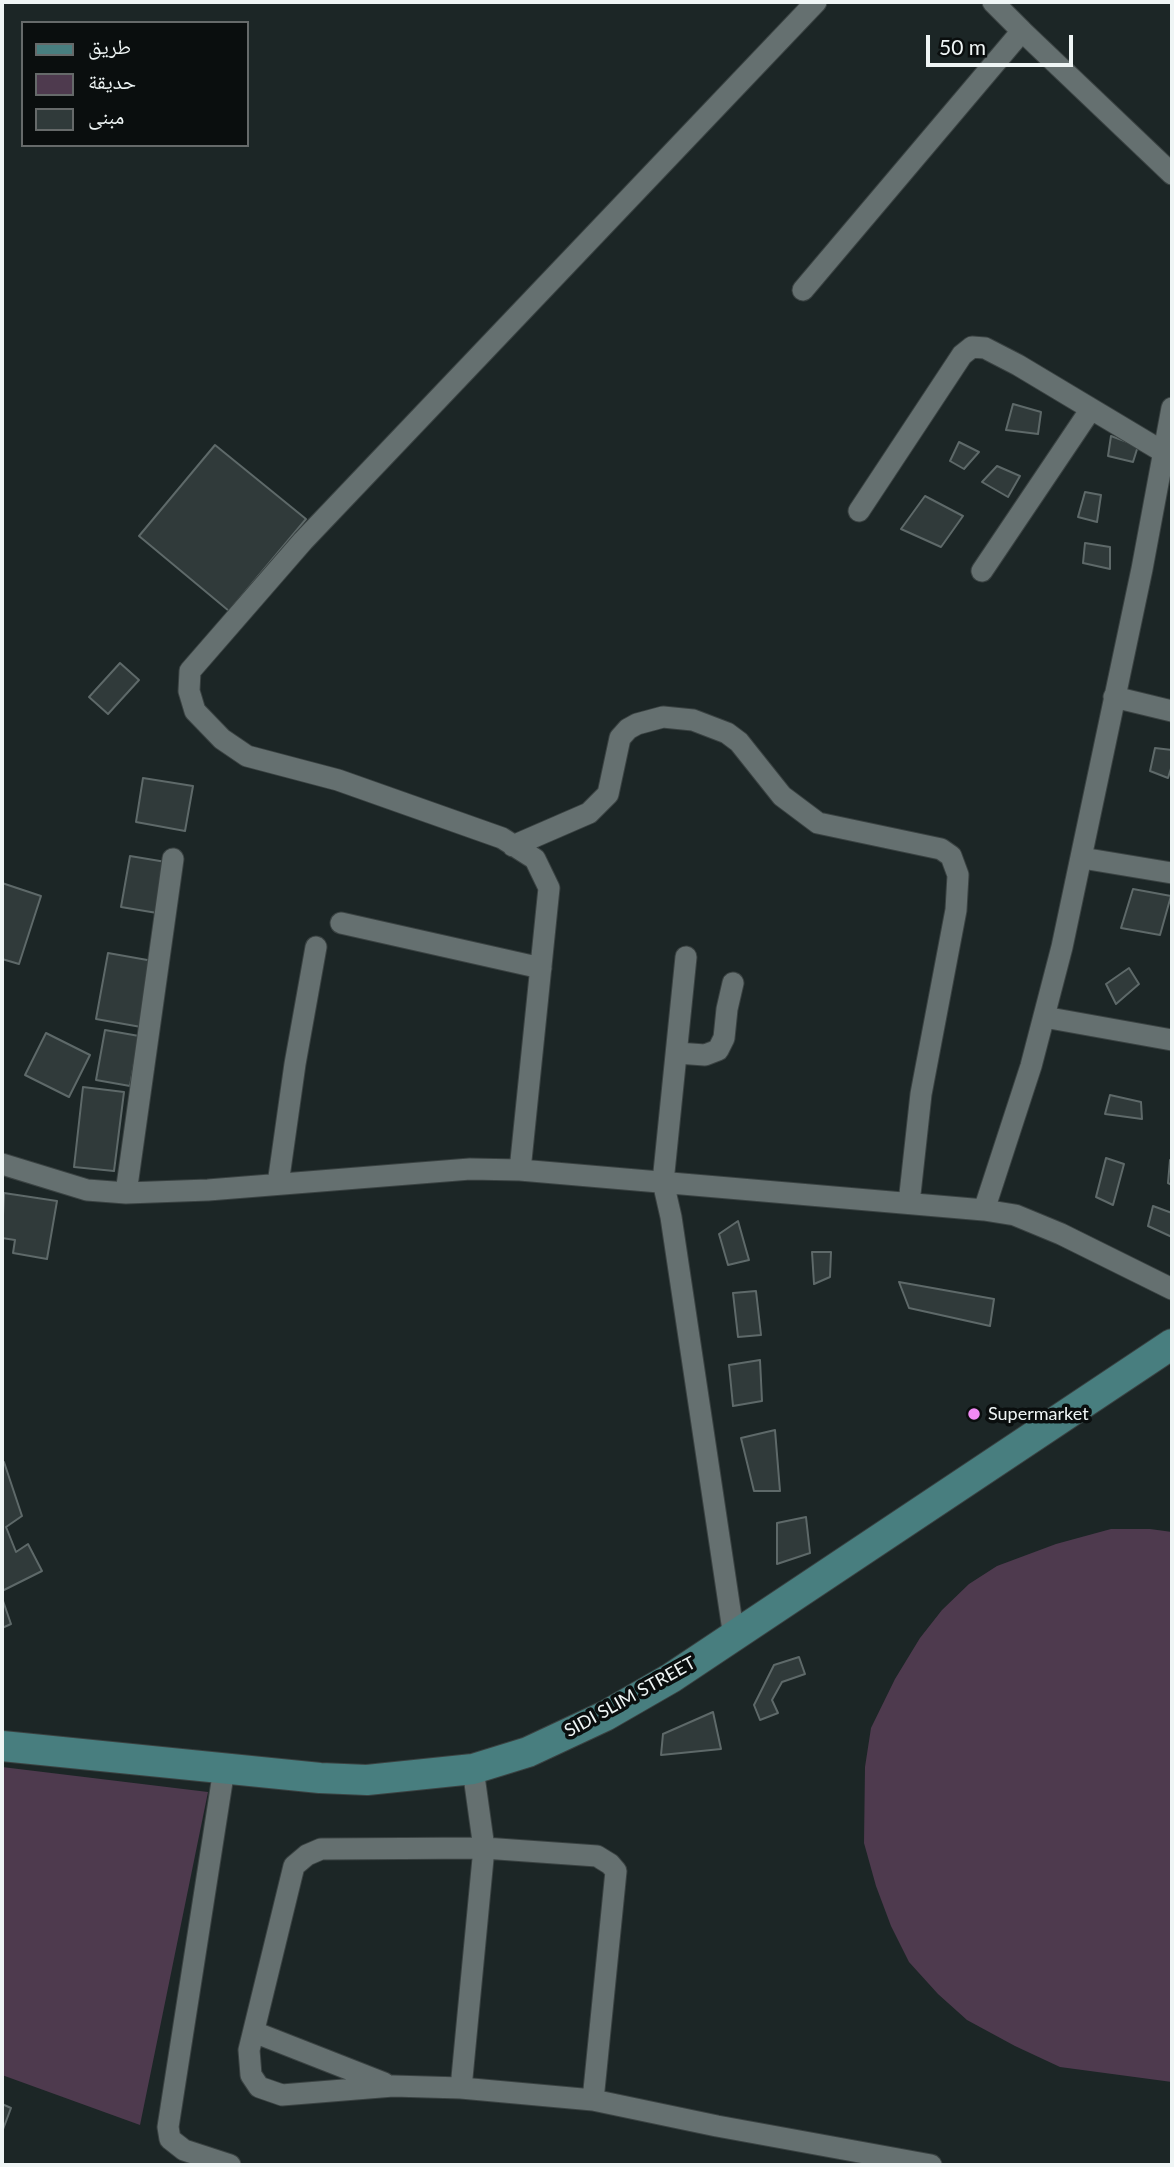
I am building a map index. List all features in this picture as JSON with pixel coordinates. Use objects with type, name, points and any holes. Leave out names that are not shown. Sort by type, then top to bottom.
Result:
[{"type":"main road","name":"SIDI SLIM STREET","points":[[2,1746],[320,1778],[367,1780],[473,1769],[528,1752],[604,1716],[671,1678],[1172,1344]]},
{"type":"street","points":[[520,1170],[549,888],[535,859],[502,838],[338,780],[247,756],[222,739],[195,710],[189,691],[190,671],[303,541],[816,2]]},
{"type":"street","points":[[993,2],[1172,174]]},
{"type":"street","points":[[803,290],[1021,31]]},
{"type":"street","points":[[859,511],[962,355],[972,347],[985,348],[1018,365],[1165,453]]},
{"type":"street","points":[[984,1210],[1031,1066],[1082,858],[1142,569],[1172,408]]},
{"type":"street","points":[[982,570],[1091,409]]},
{"type":"street","points":[[1114,697],[1172,712]]},
{"type":"street","points":[[513,846],[589,813],[607,794],[620,738],[637,724],[663,717],[693,720],[727,733],[739,742],[782,796],[818,823],[941,849],[951,856],[958,875],[956,910],[921,1094],[909,1203]]},
{"type":"street","points":[[1082,858],[1172,873]]},
{"type":"street","points":[[126,1193],[173,859]]},
{"type":"street","points":[[341,922],[541,968]]},
{"type":"street","points":[[278,1184],[295,1064],[316,947]]},
{"type":"street","points":[[686,957],[663,1182],[671,1217],[734,1637]]},
{"type":"street","points":[[677,1053],[705,1055],[718,1050],[724,1038],[733,983]]},
{"type":"street","points":[[1044,1017],[1172,1040]]},
{"type":"street","points":[[2,1164],[87,1190],[126,1193],[208,1190],[470,1169],[520,1170],[984,1210],[1015,1215],[1061,1234],[1172,1289]]},
{"type":"street","points":[[224,1769],[168,2127],[170,2139],[180,2158],[230,2165]]},
{"type":"street","points":[[461,2088],[484,1849],[473,1769]]},
{"type":"street","points":[[593,2100],[616,1871],[610,1864],[597,1856],[484,1849],[321,1849],[307,1855],[294,1866],[249,2050],[251,2075],[259,2087],[282,2095],[393,2086],[461,2088],[593,2100],[716,2126],[931,2165]]},
{"type":"street","points":[[254,2032],[393,2086]]},
{"type":"green space","points":[[1111,1529],[1172,1532],[1172,2082],[1060,2067],[967,2020],[938,1994],[909,1962],[891,1926],[864,1843],[865,1767],[871,1728],[895,1679],[920,1638],[942,1610],[969,1584],[997,1566],[1056,1544]]},
{"type":"green space","points":[[2,1767],[208,1792],[140,2125],[2,2075]]},
{"type":"building","points":[[1013,404],[1041,412],[1038,434],[1006,430]]},
{"type":"building","points":[[1111,436],[1138,446],[1133,462],[1108,456]]},
{"type":"building","points":[[959,442],[979,452],[964,469],[950,461]]},
{"type":"building","points":[[215,445],[306,519],[229,611],[139,536]]},
{"type":"building","points":[[997,466],[1020,476],[1008,497],[982,482]]},
{"type":"building","points":[[1085,492],[1101,495],[1097,522],[1078,517]]},
{"type":"building","points":[[925,496],[963,516],[941,547],[901,529]]},
{"type":"building","points":[[1085,543],[1110,547],[1110,569],[1083,563]]},
{"type":"building","points":[[120,663],[139,680],[108,714],[89,697]]},
{"type":"building","points":[[1155,748],[1172,750],[1172,765],[1168,778],[1150,771]]},
{"type":"building","points":[[143,778],[193,786],[185,831],[136,822]]},
{"type":"building","points":[[130,856],[172,863],[163,914],[121,907]]},
{"type":"building","points":[[2,883],[41,896],[19,964],[2,959]]},
{"type":"building","points":[[1133,889],[1171,896],[1160,935],[1121,928]]},
{"type":"building","points":[[108,953],[153,961],[141,1027],[96,1019]]},
{"type":"building","points":[[1129,968],[1139,984],[1116,1004],[1106,984]]},
{"type":"building","points":[[105,1030],[139,1036],[130,1086],[96,1080]]},
{"type":"building","points":[[46,1033],[90,1055],[69,1097],[25,1075]]},
{"type":"building","points":[[83,1087],[124,1092],[114,1171],[74,1167]]},
{"type":"building","points":[[1110,1095],[1141,1102],[1142,1119],[1105,1114]]},
{"type":"building","points":[[1106,1158],[1124,1164],[1113,1205],[1096,1197]]},
{"type":"building","points":[[1170,1160],[1172,1161],[1172,1185],[1168,1183]]},
{"type":"building","points":[[4,1193],[57,1201],[47,1259],[13,1253],[15,1240],[2,1238]]},
{"type":"building","points":[[1153,1206],[1172,1213],[1172,1237],[1148,1226]]},
{"type":"building","points":[[738,1221],[749,1260],[728,1265],[719,1234]]},
{"type":"building","points":[[812,1252],[831,1252],[830,1277],[814,1284]]},
{"type":"building","points":[[899,1282],[994,1299],[990,1326],[909,1308]]},
{"type":"building","points":[[756,1291],[761,1335],[738,1337],[733,1293]]},
{"type":"building","points":[[760,1360],[762,1401],[733,1406],[729,1365]]},
{"type":"building","points":[[775,1430],[780,1491],[754,1491],[741,1438]]},
{"type":"building","points":[[4,1462],[22,1516],[6,1527],[16,1552],[28,1544],[42,1571],[2,1591],[2,1463]]},
{"type":"building","points":[[806,1517],[810,1553],[777,1564],[777,1523]]},
{"type":"building","points":[[2,1598],[11,1624],[2,1628]]},
{"type":"building","points":[[799,1657],[805,1674],[782,1682],[772,1700],[778,1713],[760,1720],[754,1705],[774,1665]]},
{"type":"building","points":[[713,1712],[721,1749],[661,1755],[663,1734]]},
{"type":"building","points":[[2,2104],[11,2108],[2,2132]]},
{"type":"place","name":"Supermarket","points":[[974,1414]]}]
